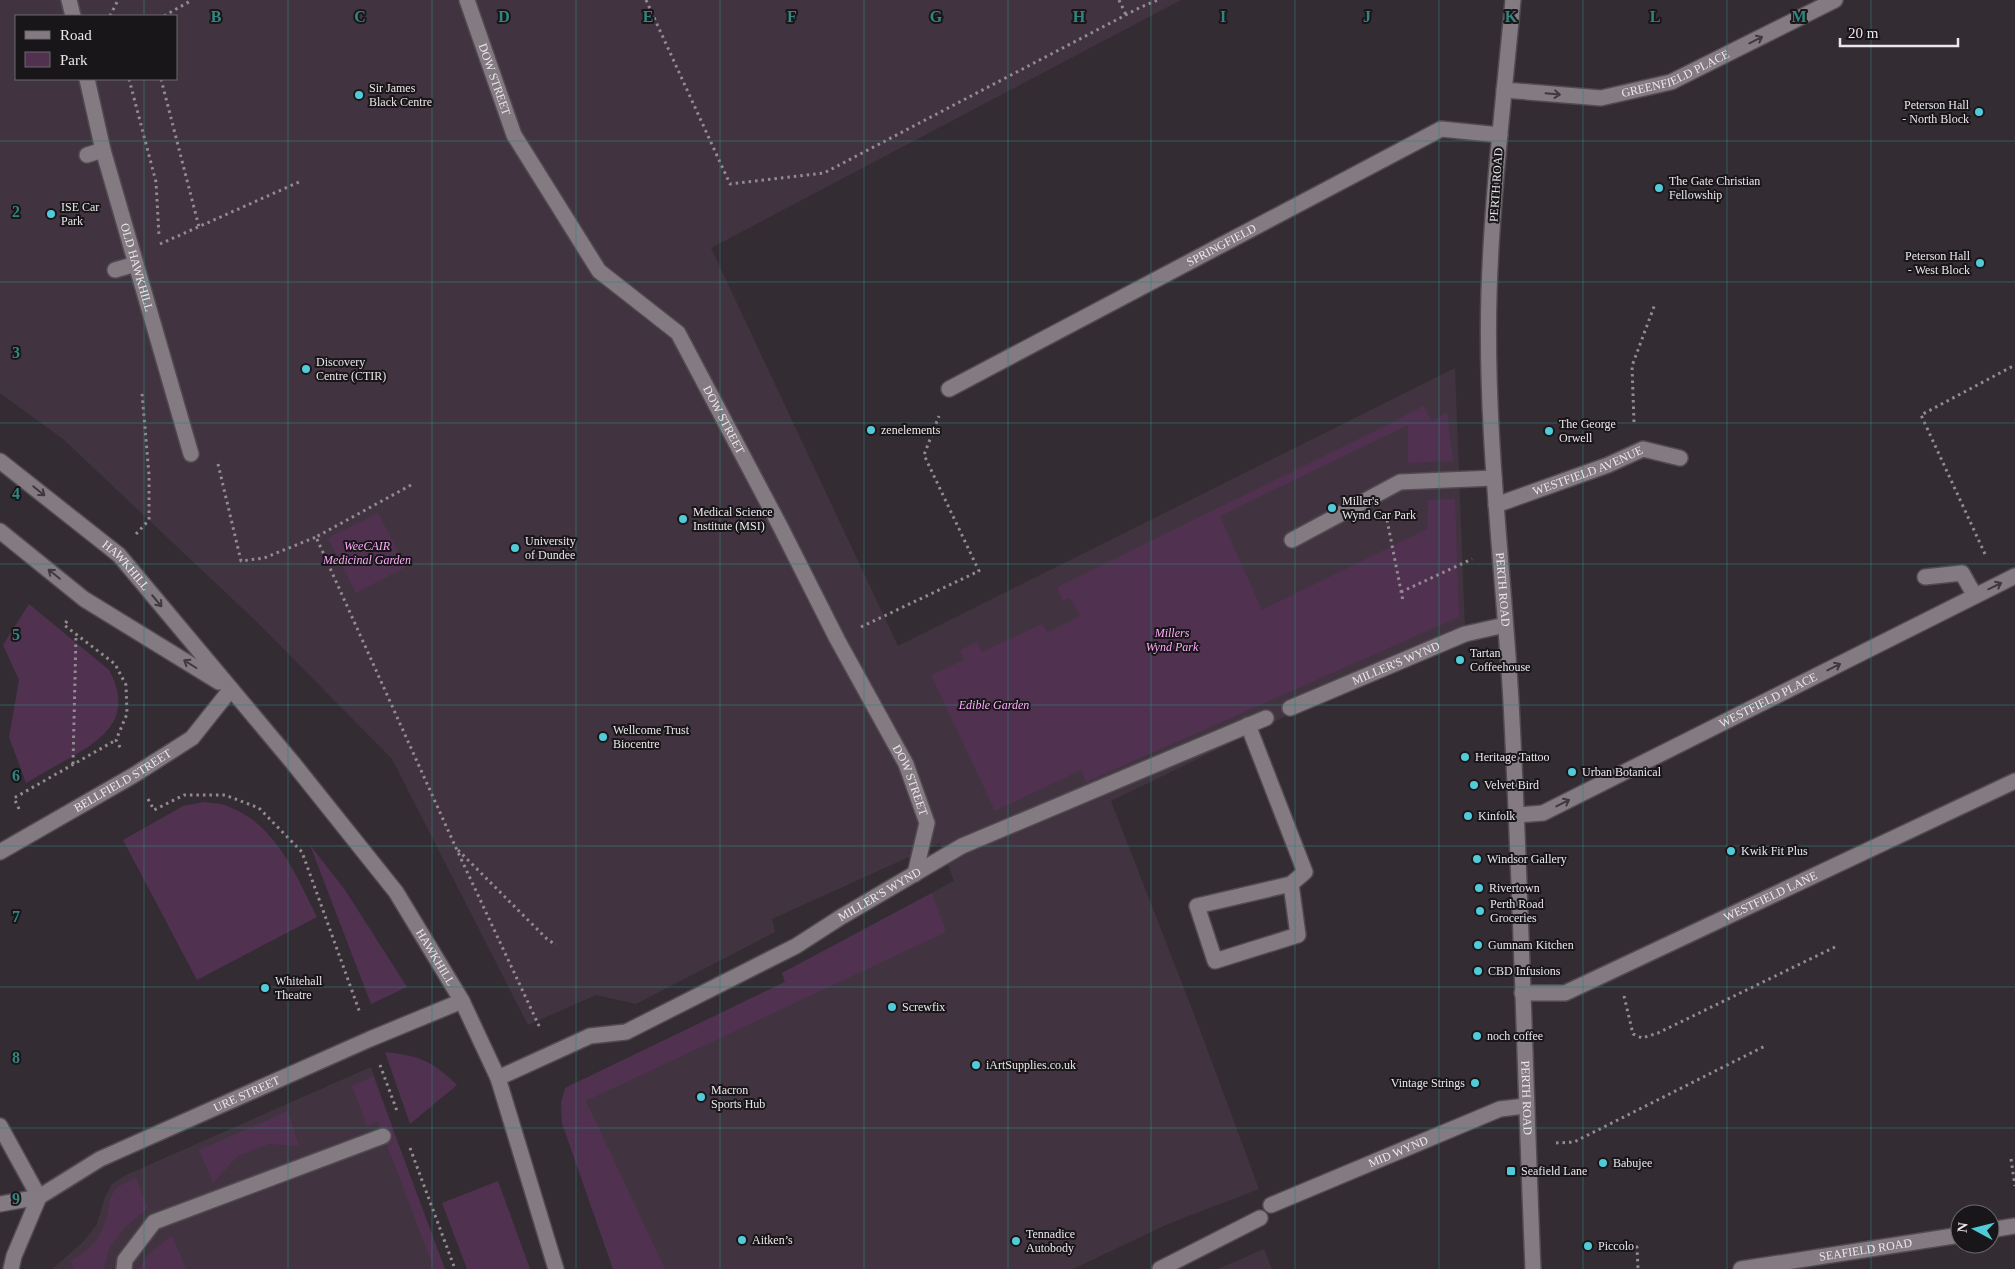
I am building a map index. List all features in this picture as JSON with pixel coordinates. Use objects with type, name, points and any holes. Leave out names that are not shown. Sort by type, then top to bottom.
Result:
[{"type":"street","points":[[69,0],[73,15]]},
{"type":"street","name":"DOW STREET","points":[[466,0],[514,135],[599,271],[678,333],[780,526],[836,638],[906,764],[928,824],[915,874]]},
{"type":"street","name":"PERTH ROAD","points":[[1513,0],[1500,135],[1489,293],[1491,433],[1506,625],[1517,815],[1533,1269]]},
{"type":"street","name":"GREENFIELD PLACE","points":[[1504,90],[1601,98],[1670,82],[1835,0]]},
{"type":"street","name":"OLD HAWKHILL","points":[[87,80],[103,150],[191,454]]},
{"type":"street","name":"SPRINGFIELD","points":[[949,389],[1441,128],[1500,135]]},
{"type":"street","points":[[87,155],[103,150]]},
{"type":"street","points":[[115,270],[136,264]]},
{"type":"street","name":"WESTFIELD AVENUE","points":[[1496,505],[1608,465],[1643,449],[1680,458]]},
{"type":"street","name":"HAWKHILL","points":[[0,461],[119,555],[293,763],[396,892],[462,1001],[498,1078],[556,1269]]},
{"type":"street","points":[[1292,540],[1400,482],[1494,478]]},
{"type":"street","name":"HAWKHILL","points":[[0,531],[84,598],[231,689]]},
{"type":"street","points":[[1925,577],[1962,573],[1975,596]]},
{"type":"street","name":"WESTFIELD PLACE","points":[[1517,815],[1543,813],[2015,576]]},
{"type":"street","name":"MILLER'S WYND","points":[[1290,708],[1465,634],[1506,625]]},
{"type":"street","name":"BELLFIELD STREET","points":[[0,852],[134,775],[192,738],[231,689]]},
{"type":"street","name":"MILLER'S WYND","points":[[498,1078],[590,1036],[626,1032],[796,946],[841,917],[962,846],[1266,718]]},
{"type":"street","points":[[1248,725],[1305,872],[1291,884],[1197,906],[1215,961],[1298,935],[1291,884]]},
{"type":"street","name":"WESTFIELD LANE","points":[[1522,993],[1565,993],[2015,781]]},
{"type":"street","name":"URE STREET","points":[[0,1204],[39,1197],[100,1159],[370,1038],[462,1001]]},
{"type":"street","name":"MID WYND","points":[[1271,1205],[1500,1109],[1526,1106]]},
{"type":"street","points":[[0,1126],[39,1197],[14,1256],[11,1269]]},
{"type":"street","points":[[124,1269],[124,1260],[154,1222],[383,1136]]},
{"type":"street","points":[[1160,1269],[1260,1218]]},
{"type":"street","points":[[2000,1228],[2015,1226]]},
{"type":"street","name":"SEAFIELD ROAD","points":[[1741,1269],[1950,1236]]},
{"type":"path","points":[[110,15],[118,0]]},
{"type":"path","points":[[166,15],[192,0]]},
{"type":"path","points":[[646,0],[730,184],[824,173],[1158,0]]},
{"type":"path","points":[[1119,0],[1126,15]]},
{"type":"path","points":[[129,80],[156,182],[162,253]]},
{"type":"path","points":[[161,80],[199,227]]},
{"type":"path","points":[[160,244],[299,182]]},
{"type":"path","points":[[1636,452],[1632,366],[1655,304]]},
{"type":"path","points":[[1999,584],[1921,415],[2015,365]]},
{"type":"path","points":[[119,555],[149,520],[149,476],[141,386]]},
{"type":"path","points":[[836,638],[979,571],[924,455],[949,389]]},
{"type":"path","points":[[216,455],[241,561],[264,558],[316,537],[411,485]]},
{"type":"path","points":[[1381,492],[1403,600]]},
{"type":"path","points":[[316,537],[456,848],[542,1031]]},
{"type":"path","points":[[1401,592],[1499,546]]},
{"type":"path","points":[[31,835],[14,798],[116,740],[127,714],[126,685],[115,664],[64,625],[84,598]]},
{"type":"path","points":[[73,764],[76,635]]},
{"type":"path","points":[[116,740],[154,810],[184,795],[225,795],[259,808],[302,852],[400,1119]]},
{"type":"path","points":[[456,848],[547,939],[556,945]]},
{"type":"path","points":[[1617,968],[1633,1034],[1642,1038],[1658,1033],[1835,947]]},
{"type":"path","points":[[1528,1144],[1574,1142],[1765,1046]]},
{"type":"path","points":[[410,1146],[454,1269]]},
{"type":"path","points":[[2011,1159],[2015,1186]]},
{"type":"path","points":[[1623,1249],[1637,1247],[1638,1269]]},
{"type":"shaded area","name":"University of Dundee","points":[[0,0],[1181,0],[711,248],[898,646],[1455,368],[1465,629],[1111,801],[1197,1022],[1259,1189],[1168,1224],[1073,1269],[613,1269],[562,1123],[561,1103],[565,1088],[785,982],[782,973],[954,881],[940,843],[772,919],[775,932],[636,1004],[596,995],[528,1025],[392,759],[261,626],[63,439],[0,393]]},
{"type":"shaded area","points":[[371,1067],[410,1176],[402,1180],[434,1269],[52,1269],[82,1243],[97,1224],[104,1200],[112,1184],[126,1175]]},
{"type":"shaded area","points":[[1264,1249],[1272,1269],[1218,1269]]},
{"type":"green space","name":"Millers Wynd Park","points":[[1423,406],[1432,421],[1447,412],[1453,461],[1408,463],[1408,425],[1220,516],[1262,610],[1427,529],[1428,500],[1455,499],[1459,617],[1086,782],[1081,770],[995,811],[931,675],[964,660],[960,650],[977,642],[982,652],[1042,624],[1048,632],[1080,616],[1070,598],[1062,601],[1057,587]]},
{"type":"green space","name":"WeeCAIR Medicinal Garden","points":[[378,513],[406,567],[356,593],[328,538]]},
{"type":"green space","points":[[29,604],[109,670],[116,686],[118,700],[117,712],[113,723],[96,741],[84,750],[26,783],[9,737],[19,680],[3,645]]},
{"type":"green space","points":[[204,802],[227,806],[244,814],[271,838],[292,868],[317,917],[197,980],[123,840],[183,806]]},
{"type":"green space","points":[[310,845],[345,890],[407,987],[371,1004]]},
{"type":"green space","points":[[932,893],[946,932],[586,1101],[665,1269],[613,1269],[562,1123],[561,1103],[565,1088],[785,982],[782,973]]},
{"type":"green space","points":[[385,1052],[408,1055],[425,1061],[440,1070],[457,1085],[410,1124]]},
{"type":"green space","points":[[373,1076],[445,1269],[434,1269],[378,1121],[367,1126],[352,1086]]},
{"type":"green space","points":[[288,1111],[299,1146],[269,1144],[238,1156],[213,1183],[199,1150]]},
{"type":"green space","points":[[136,1178],[148,1208],[126,1226],[109,1249],[104,1269],[74,1269],[71,1261],[88,1249],[97,1239],[106,1220],[110,1199],[114,1191]]},
{"type":"green space","points":[[498,1181],[530,1269],[467,1269],[442,1203]]},
{"type":"green space","points":[[172,1235],[186,1269],[140,1269],[145,1258]]},
{"type":"place","name":"Sir James Black Centre","points":[[359,95]]},
{"type":"place","name":"Peterson Hall - North Block","points":[[1979,112]]},
{"type":"place","name":"The Gate Christian Fellowship","points":[[1659,188]]},
{"type":"place","name":"ISE Car Park","points":[[51,214]]},
{"type":"place","name":"Peterson Hall - West Block","points":[[1980,263]]},
{"type":"place","name":"Discovery Centre (CTIR)","points":[[306,369]]},
{"type":"place","name":"zenelements","points":[[871,430]]},
{"type":"place","name":"The George Orwell","points":[[1549,431]]},
{"type":"place","name":"Miller's Wynd Car Park","points":[[1332,508]]},
{"type":"place","name":"Medical Science Institute (MSI)","points":[[683,519]]},
{"type":"place","name":"University of Dundee","points":[[515,548]]},
{"type":"place","name":"Tartan Coffeehouse","points":[[1460,660]]},
{"type":"place","name":"Wellcome Trust Biocentre","points":[[603,737]]},
{"type":"place","name":"Heritage Tattoo","points":[[1465,757]]},
{"type":"place","name":"Urban Botanical","points":[[1572,772]]},
{"type":"place","name":"Velvet Bird","points":[[1474,785]]},
{"type":"place","name":"Kinfolk","points":[[1468,816]]},
{"type":"place","name":"Kwik Fit Plus","points":[[1731,851]]},
{"type":"place","name":"Windsor Gallery","points":[[1477,859]]},
{"type":"place","name":"Rivertown","points":[[1479,888]]},
{"type":"place","name":"Perth Road Groceries","points":[[1480,911]]},
{"type":"place","name":"Gumnam Kitchen","points":[[1478,945]]},
{"type":"place","name":"CBD Infusions","points":[[1478,971]]},
{"type":"place","name":"Whitehall Theatre","points":[[265,988]]},
{"type":"place","name":"Screwfix","points":[[892,1007]]},
{"type":"place","name":"noch coffee","points":[[1477,1036]]},
{"type":"place","name":"iArtSupplies.co.uk","points":[[976,1065]]},
{"type":"place","name":"Vintage Strings","points":[[1475,1083]]},
{"type":"place","name":"Macron Sports Hub","points":[[701,1097]]},
{"type":"place","name":"Babujee","points":[[1603,1163]]},
{"type":"place","name":"Seafield Lane","points":[[1511,1171]]},
{"type":"place","name":"Aitken’s","points":[[742,1240]]},
{"type":"place","name":"Tennadice Autobody","points":[[1016,1241]]},
{"type":"place","name":"Piccolo","points":[[1588,1246]]},
{"type":"park label","name":"Edible Garden","points":[[994,705]]}]
